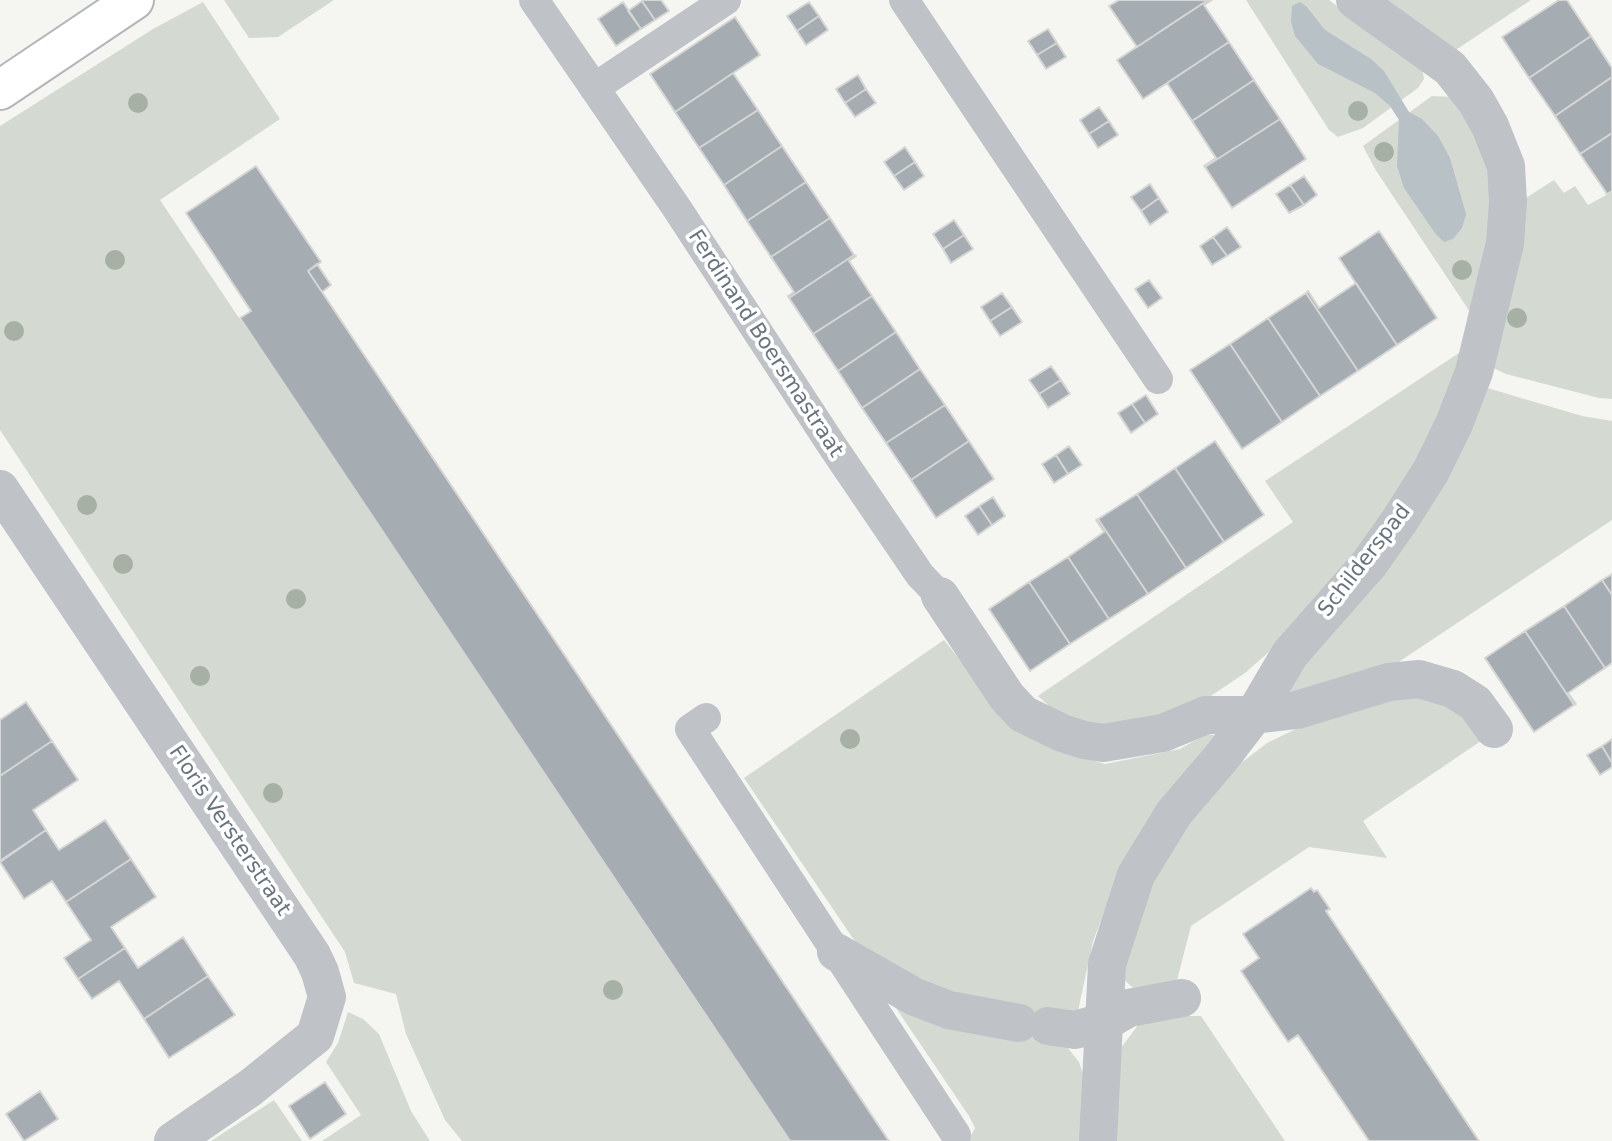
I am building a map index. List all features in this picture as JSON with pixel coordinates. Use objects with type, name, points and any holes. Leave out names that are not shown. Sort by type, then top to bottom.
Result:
[{"type":"street","points":[[0,90],[134,0]]},
{"type":"street","name":"Schilderspad","points":[[1098,1141],[1107,964],[1136,875],[1174,813],[1222,758],[1254,715],[1290,654],[1369,564],[1431,471],[1454,424],[1474,372],[1505,243],[1508,202],[1506,166],[1490,125],[1476,101],[1450,68],[1355,0]]},
{"type":"street","name":"Floris Versterstraat","points":[[0,490],[312,955],[327,997],[315,1036],[250,1088],[173,1141]]},
{"type":"street","points":[[940,596],[1007,697],[1023,713],[1062,733],[1084,740],[1103,743],[1163,733],[1206,715],[1254,715],[1297,710],[1389,682],[1419,679],[1452,690],[1475,703],[1494,729]]},
{"type":"street","points":[[836,952],[915,997],[949,1010],[1034,1025],[1075,1030],[1106,1021],[1129,1008],[1182,998]]},
{"type":"lane","name":"Ferdinand Boersmastraat","points":[[534,0],[683,218],[905,554],[940,596]]},
{"type":"lane","points":[[594,88],[726,0]]},
{"type":"lane","points":[[904,0],[1158,379]]},
{"type":"lane","points":[[706,718],[690,729],[956,1135]]},
{"type":"shaded area","points":[[224,0],[334,0],[278,37],[249,38]]},
{"type":"shaded area","points":[[1246,0],[1329,0],[1422,68],[1424,79],[1418,88],[1363,128],[1338,137],[1329,130]]},
{"type":"shaded area","points":[[1379,0],[1531,0],[1448,55]]},
{"type":"shaded area","points":[[203,2],[280,119],[160,200],[790,1141],[462,1141],[445,1120],[406,1034],[396,994],[354,983],[345,952],[0,430],[0,126],[153,29]]},
{"type":"shaded area","points":[[1300,2],[1325,30],[1371,59],[1384,71],[1409,112],[1422,119],[1438,136],[1450,158],[1466,214],[1462,228],[1453,239],[1444,242],[1435,233],[1404,188],[1397,166],[1399,120],[1390,106],[1375,93],[1318,64],[1295,36],[1291,21],[1292,6]]},
{"type":"shaded area","points":[[1432,96],[1452,97],[1484,150],[1496,203],[1472,315],[1375,169],[1363,146]]},
{"type":"shaded area","points":[[1554,180],[1564,193],[1575,186],[1588,205],[1612,192],[1612,399],[1506,374],[1489,366],[1521,201]]},
{"type":"shaded area","points":[[1462,351],[1420,462],[1315,611],[1245,673],[1184,714],[1085,730],[1058,714],[1038,696],[1293,522],[1265,481]]},
{"type":"shaded area","points":[[1484,387],[1582,416],[1612,421],[1612,520],[1388,669],[1294,696],[1288,688]]},
{"type":"shaded area","points":[[944,640],[984,690],[1057,750],[1105,764],[1180,749],[1206,734],[1216,735],[1109,900],[1093,941],[1078,1011],[1050,1016],[1002,1011],[867,959],[744,778]]},
{"type":"shaded area","points":[[1429,694],[1467,717],[1481,741],[1363,821],[1387,858],[1309,847],[1191,926],[1176,984],[1133,988],[1119,975],[1156,860],[1224,776],[1267,743],[1321,717],[1389,695]]},
{"type":"shaded area","points":[[894,1005],[1067,1047],[1079,1062],[1084,1077],[1117,1053],[1142,1020],[1168,1016],[1201,1016],[1285,1141],[968,1141],[975,1128],[969,1116]]},
{"type":"shaded area","points":[[348,1012],[363,1019],[379,1034],[411,1111],[430,1141],[322,1141],[361,1115],[326,1062],[338,1043]]},
{"type":"shaded area","points":[[274,1100],[302,1141],[211,1141]]},
{"type":"building","points":[[661,0],[669,11],[655,20],[642,1]]},
{"type":"building","points":[[1119,0],[1208,0],[1137,47],[1109,6]]},
{"type":"building","points":[[1208,0],[1212,0],[1204,5],[1229,42],[1143,99],[1117,60]]},
{"type":"building","points":[[1559,0],[1567,0],[1591,36],[1529,78],[1502,37]]},
{"type":"building","points":[[642,1],[655,20],[641,29],[628,11]]},
{"type":"building","points":[[623,2],[641,29],[616,46],[598,19]]},
{"type":"building","points":[[809,2],[819,16],[797,31],[787,16]]},
{"type":"building","points":[[819,16],[828,30],[806,45],[797,31]]},
{"type":"building","points":[[735,17],[760,55],[675,112],[650,74]]},
{"type":"building","points":[[1048,29],[1057,43],[1037,55],[1028,41]]},
{"type":"building","points":[[1591,36],[1612,68],[1612,77],[1555,116],[1529,78]]},
{"type":"building","points":[[1229,42],[1254,80],[1192,121],[1167,83]]},
{"type":"building","points":[[1057,43],[1066,57],[1046,69],[1037,55]]},
{"type":"building","points":[[733,73],[758,110],[699,148],[675,112]]},
{"type":"building","points":[[858,75],[866,89],[845,103],[836,89]]},
{"type":"building","points":[[1612,77],[1612,133],[1580,154],[1555,116]]},
{"type":"building","points":[[1254,80],[1280,119],[1205,167],[1216,158],[1192,121]]},
{"type":"building","points":[[866,89],[876,103],[855,117],[845,103]]},
{"type":"building","points":[[1099,107],[1109,121],[1089,134],[1080,120]]},
{"type":"building","points":[[758,110],[782,146],[724,185],[699,148]]},
{"type":"building","points":[[1280,119],[1306,159],[1232,208],[1205,167]]},
{"type":"building","points":[[1109,121],[1118,135],[1098,148],[1089,134]]},
{"type":"building","points":[[1612,133],[1612,191],[1607,194],[1580,154]]},
{"type":"building","points":[[782,146],[806,182],[747,221],[724,185]]},
{"type":"building","points":[[905,147],[915,162],[894,176],[884,162]]},
{"type":"building","points":[[915,162],[924,176],[904,190],[894,176]]},
{"type":"building","points":[[256,166],[321,262],[308,271],[889,1141],[790,1141],[240,318],[251,311],[186,213]]},
{"type":"building","points":[[1304,176],[1317,195],[1304,205],[1290,185]]},
{"type":"building","points":[[806,182],[830,218],[771,257],[747,221]]},
{"type":"building","points":[[1150,184],[1159,198],[1141,211],[1131,197]]},
{"type":"building","points":[[1290,185],[1304,205],[1289,213],[1276,194]]},
{"type":"building","points":[[1159,198],[1168,212],[1150,225],[1141,211]]},
{"type":"building","points":[[830,218],[854,255],[789,298],[794,292],[771,257]]},
{"type":"building","points":[[954,220],[964,235],[943,249],[933,234]]},
{"type":"building","points":[[1227,227],[1241,247],[1227,256],[1213,237]]},
{"type":"building","points":[[1379,231],[1437,318],[1397,345],[1339,258]]},
{"type":"building","points":[[964,235],[973,249],[951,263],[943,249]]},
{"type":"building","points":[[1213,237],[1227,256],[1212,265],[1200,246]]},
{"type":"building","points":[[856,256],[849,261],[872,296],[813,334],[789,298]]},
{"type":"building","points":[[317,264],[331,285],[322,292],[308,271]]},
{"type":"building","points":[[1149,280],[1162,298],[1148,308],[1135,289]]},
{"type":"building","points":[[1356,283],[1397,345],[1358,371],[1306,293],[1308,291],[1319,308]]},
{"type":"building","points":[[1002,293],[1012,307],[990,321],[981,307]]},
{"type":"building","points":[[1306,293],[1358,371],[1320,396],[1268,318]]},
{"type":"building","points":[[872,296],[896,332],[838,371],[813,334]]},
{"type":"building","points":[[1012,307],[1022,322],[1000,336],[990,321]]},
{"type":"building","points":[[1268,318],[1320,396],[1282,422],[1230,344]]},
{"type":"building","points":[[896,332],[920,369],[862,408],[838,371]]},
{"type":"building","points":[[1230,344],[1282,422],[1242,449],[1190,370]]},
{"type":"building","points":[[1051,366],[1061,380],[1039,394],[1029,380]]},
{"type":"building","points":[[920,369],[945,405],[886,443],[862,408]]},
{"type":"building","points":[[1061,380],[1070,394],[1048,408],[1039,394]]},
{"type":"building","points":[[1146,395],[1158,414],[1145,423],[1132,404]]},
{"type":"building","points":[[1132,404],[1145,423],[1131,433],[1118,413]]},
{"type":"building","points":[[945,405],[969,441],[911,480],[886,443]]},
{"type":"building","points":[[969,441],[994,479],[936,518],[911,480]]},
{"type":"building","points":[[1215,441],[1264,515],[1224,542],[1175,468]]},
{"type":"building","points":[[1069,446],[1082,465],[1068,474],[1056,455]]},
{"type":"building","points":[[1056,455],[1068,474],[1054,483],[1042,464]]},
{"type":"building","points":[[1175,468],[1224,542],[1186,568],[1137,494]]},
{"type":"building","points":[[1137,494],[1186,568],[1148,594],[1098,519]]},
{"type":"building","points":[[993,497],[1005,516],[992,525],[979,506]]},
{"type":"building","points":[[979,506],[992,525],[978,535],[965,516]]},
{"type":"building","points":[[1098,519],[1148,594],[1109,619],[1068,557],[1104,532],[1096,520]]},
{"type":"building","points":[[1068,557],[1109,619],[1070,644],[1029,582]]},
{"type":"building","points":[[1612,574],[1612,595],[1602,580]]},
{"type":"building","points":[[1602,580],[1612,595],[1612,663],[1605,668],[1564,606]]},
{"type":"building","points":[[1029,582],[1070,644],[1030,671],[989,609]]},
{"type":"building","points":[[1564,606],[1605,668],[1568,693],[1576,704],[1574,705],[1525,631]]},
{"type":"building","points":[[1525,631],[1574,705],[1534,732],[1485,658]]},
{"type":"building","points":[[26,702],[52,741],[0,776],[0,720]]},
{"type":"building","points":[[1612,739],[1612,763],[1602,746]]},
{"type":"building","points":[[52,741],[78,780],[33,810],[46,830],[0,861],[0,776]]},
{"type":"building","points":[[1602,746],[1612,767],[1600,775],[1587,755]]},
{"type":"building","points":[[105,820],[131,859],[66,902],[52,881],[24,899],[0,862],[46,830],[59,850]]},
{"type":"building","points":[[131,859],[156,897],[111,927],[125,948],[78,979],[64,958],[91,940],[66,902]]},
{"type":"building","points":[[1311,888],[1314,892],[1317,890],[1330,909],[1326,911],[1479,1141],[1369,1141],[1298,1035],[1288,1042],[1241,971],[1259,958],[1243,934]]},
{"type":"building","points":[[183,937],[208,976],[144,1019],[119,981],[92,999],[78,979],[125,948],[138,968]]},
{"type":"building","points":[[208,976],[235,1015],[169,1058],[144,1019]]},
{"type":"building","points":[[325,1082],[346,1114],[310,1139],[289,1106]]},
{"type":"building","points":[[40,1091],[58,1119],[24,1141],[6,1114]]}]
